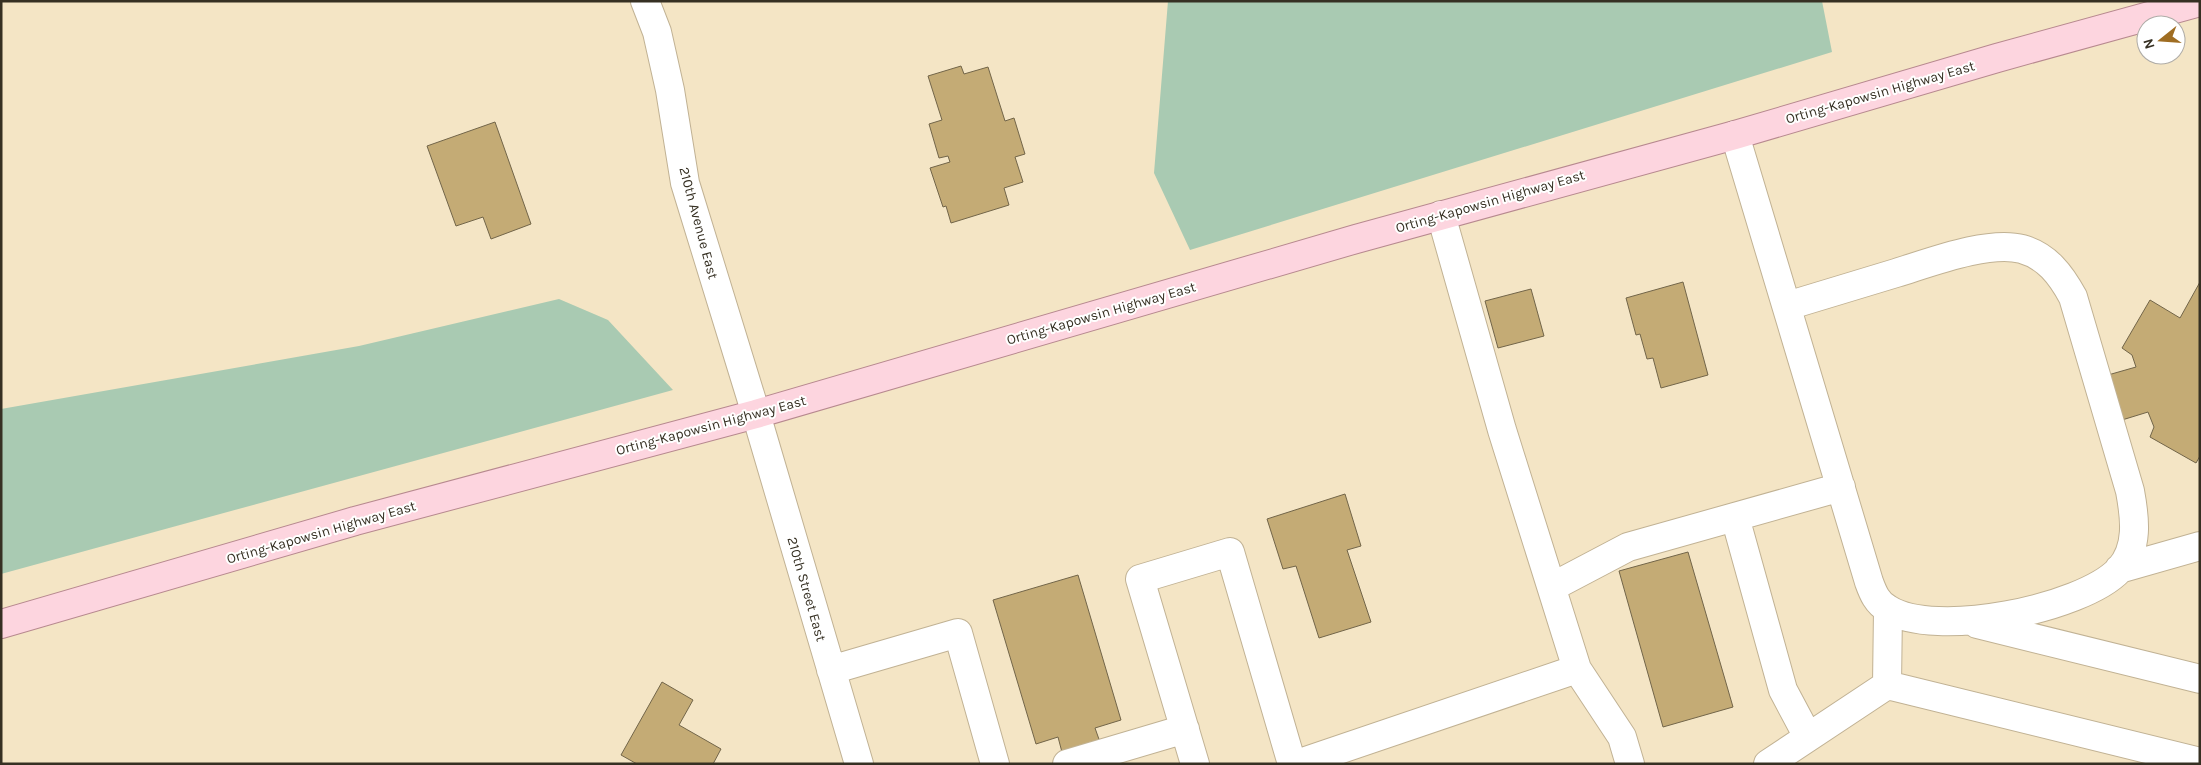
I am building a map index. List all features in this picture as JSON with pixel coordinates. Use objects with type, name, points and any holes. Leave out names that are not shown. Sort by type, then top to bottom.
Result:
[{"type":"main road","name":"Orting-Kapowsin Highway East","points":[[1,624],[355,521],[756,414],[1441,215],[1735,135],[1997,58],[2200,2]]},
{"type":"street","name":"210th Avenue East","points":[[645,1],[657,32],[668,81],[684,183],[756,414]]},
{"type":"street","points":[[1735,135],[1875,598],[1888,610],[1916,620],[1968,622],[2200,679]]},
{"type":"street","points":[[1441,215],[1502,430],[1577,669],[1622,737],[1630,764]]},
{"type":"street","points":[[1787,306],[1958,254],[1988,248],[2021,248],[2040,256],[2061,275],[2073,297],[2130,491],[2135,520],[2133,544],[2119,569],[2098,586],[2059,602],[1968,622]]},
{"type":"street","name":"210th Street East","points":[[756,414],[859,764]]},
{"type":"street","points":[[1552,587],[1628,547],[1841,487]]},
{"type":"street","points":[[1735,517],[1783,690],[1808,738]]},
{"type":"street","points":[[2119,569],[2200,546]]},
{"type":"street","points":[[1195,764],[1140,579],[1230,552],[1292,764]]},
{"type":"street","points":[[1887,685],[1888,610]]},
{"type":"street","points":[[831,670],[958,633],[995,764]]},
{"type":"street","points":[[1297,764],[1577,669]]},
{"type":"street","points":[[1768,764],[1887,685],[2200,762]]},
{"type":"street","points":[[1067,764],[1185,729]]},
{"type":"green space","points":[[1168,1],[1822,1],[1832,52],[1190,250],[1154,173]]},
{"type":"green space","points":[[559,299],[608,320],[673,390],[1,574],[1,409],[359,346]]},
{"type":"building","points":[[961,66],[964,74],[988,67],[1005,121],[1014,118],[1025,154],[1015,157],[1023,182],[1004,188],[1009,205],[951,223],[946,206],[943,207],[930,168],[950,162],[948,156],[939,158],[929,124],[942,120],[928,76]]},
{"type":"building","points":[[495,122],[531,224],[491,239],[483,217],[456,226],[427,146]]},
{"type":"building","points":[[1683,282],[1708,375],[1661,388],[1653,358],[1647,359],[1640,334],[1636,335],[1626,298]]},
{"type":"building","points":[[2200,282],[2200,456],[2196,463],[2150,437],[2154,427],[2148,412],[2122,420],[2108,375],[2136,367],[2132,355],[2122,348],[2150,300],[2180,318]]},
{"type":"building","points":[[1531,289],[1544,336],[1498,348],[1485,301]]},
{"type":"building","points":[[1345,494],[1361,546],[1347,550],[1371,622],[1319,638],[1296,566],[1283,569],[1267,519]]},
{"type":"building","points":[[1688,552],[1733,707],[1663,727],[1619,571]]},
{"type":"building","points":[[1078,575],[1121,720],[1095,728],[1101,745],[1063,756],[1058,737],[1036,744],[993,600]]},
{"type":"building","points":[[662,682],[693,700],[679,725],[721,749],[713,764],[637,764],[621,755]]}]
